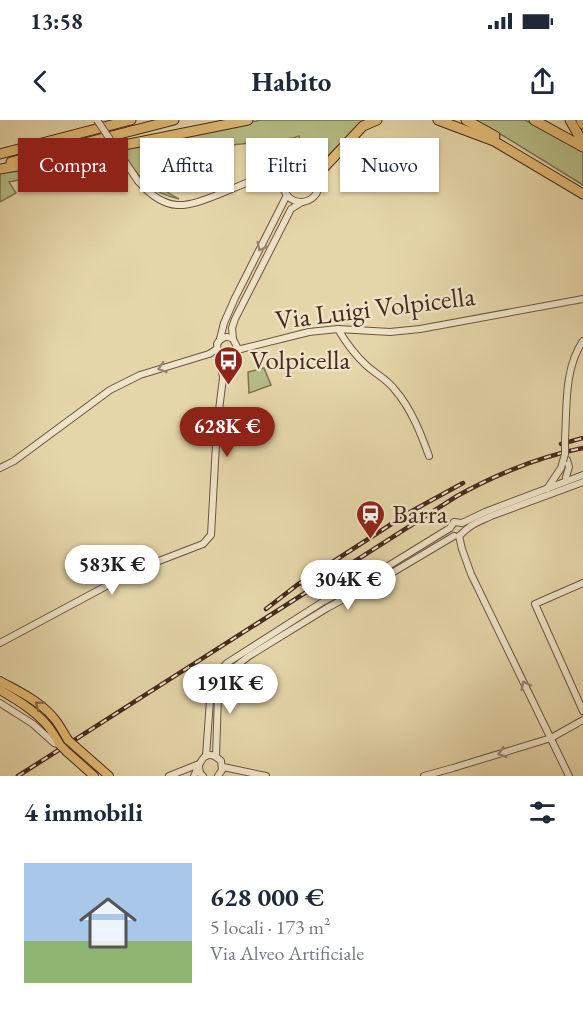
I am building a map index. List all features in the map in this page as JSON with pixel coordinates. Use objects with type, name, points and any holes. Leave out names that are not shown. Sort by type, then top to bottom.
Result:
[{"type":"highway","points":[[0,154],[130,120]]},
{"type":"highway","points":[[0,167],[174,120]]},
{"type":"highway","points":[[0,167],[35,163],[248,120]]},
{"type":"highway","points":[[328,163],[363,126],[377,120]]},
{"type":"highway","points":[[438,120],[494,141],[583,194]]},
{"type":"highway","points":[[466,120],[508,142],[583,188]]},
{"type":"highway","points":[[534,120],[583,145]]},
{"type":"highway","points":[[570,120],[583,145]]},
{"type":"main road","points":[[0,681],[44,708],[68,740],[109,776]]},
{"type":"main road","points":[[0,690],[37,714],[67,753],[94,776]]},
{"type":"street","points":[[97,120],[138,181],[148,192],[165,202],[183,206],[200,202],[246,183]]},
{"type":"street","points":[[286,192],[296,201],[302,202]]},
{"type":"street","points":[[217,350],[225,356],[232,356],[238,345],[232,328],[291,209],[313,197],[317,192]]},
{"type":"street","points":[[217,350],[217,344],[232,306],[287,195]]},
{"type":"street","name":"Via Luigi Volpicella","points":[[238,345],[338,329],[390,332],[420,329],[583,299]]},
{"type":"street","points":[[338,329],[349,348],[365,365],[396,390],[420,433],[429,456]]},
{"type":"street","points":[[220,339],[227,337],[238,345]]},
{"type":"street","points":[[567,482],[565,439],[569,384],[572,363],[583,341]]},
{"type":"street","points":[[0,468],[110,390],[140,375],[217,350]]},
{"type":"street","points":[[0,643],[138,569],[203,544],[211,535],[217,426],[223,378],[221,366],[225,356]]},
{"type":"street","points":[[565,462],[582,478]]},
{"type":"street","points":[[547,489],[565,462]]},
{"type":"street","points":[[169,776],[198,772],[206,756],[211,686],[215,676],[227,663],[324,601],[385,568],[450,528],[454,522],[462,523],[485,512],[582,478]]},
{"type":"street","points":[[216,756],[218,695],[223,680],[231,670],[249,656],[327,608],[463,534],[477,522],[567,482]]},
{"type":"street","points":[[462,523],[465,530]]},
{"type":"street","points":[[450,528],[450,532],[457,536],[471,574],[569,776]]},
{"type":"street","points":[[583,583],[535,604],[583,711]]},
{"type":"street","points":[[0,703],[33,724],[54,743],[60,745]]},
{"type":"street","points":[[424,776],[551,738],[583,720]]},
{"type":"street","points":[[206,756],[216,756],[221,760],[223,767],[218,776]]},
{"type":"street","points":[[223,767],[266,776]]},
{"type":"street","points":[[453,768],[456,776]]},
{"type":"green space","points":[[261,120],[366,120],[346,138],[340,138],[340,144],[328,156],[328,138],[299,138],[299,136],[246,138],[246,143],[234,145],[234,138],[172,138]]},
{"type":"green space","points":[[472,120],[525,120],[578,148],[583,152],[583,185],[502,135]]},
{"type":"green space","points":[[140,145],[140,177],[131,165],[128,166],[128,147]]},
{"type":"green space","points":[[18,169],[18,180],[9,182],[16,193],[0,202],[0,173]]},
{"type":"green space","points":[[160,192],[167,192],[179,199]]},
{"type":"green space","points":[[264,368],[271,385],[249,393],[248,372]]},
{"type":"railway","points":[[561,444],[583,438]]},
{"type":"railway","points":[[18,776],[457,496],[518,467],[583,448]]},
{"type":"railway","points":[[266,609],[297,585],[410,512],[463,483]]},
{"type":"place","name":"Volpicella","points":[[229,386]]},
{"type":"place","name":"Barra","points":[[371,540]]}]
